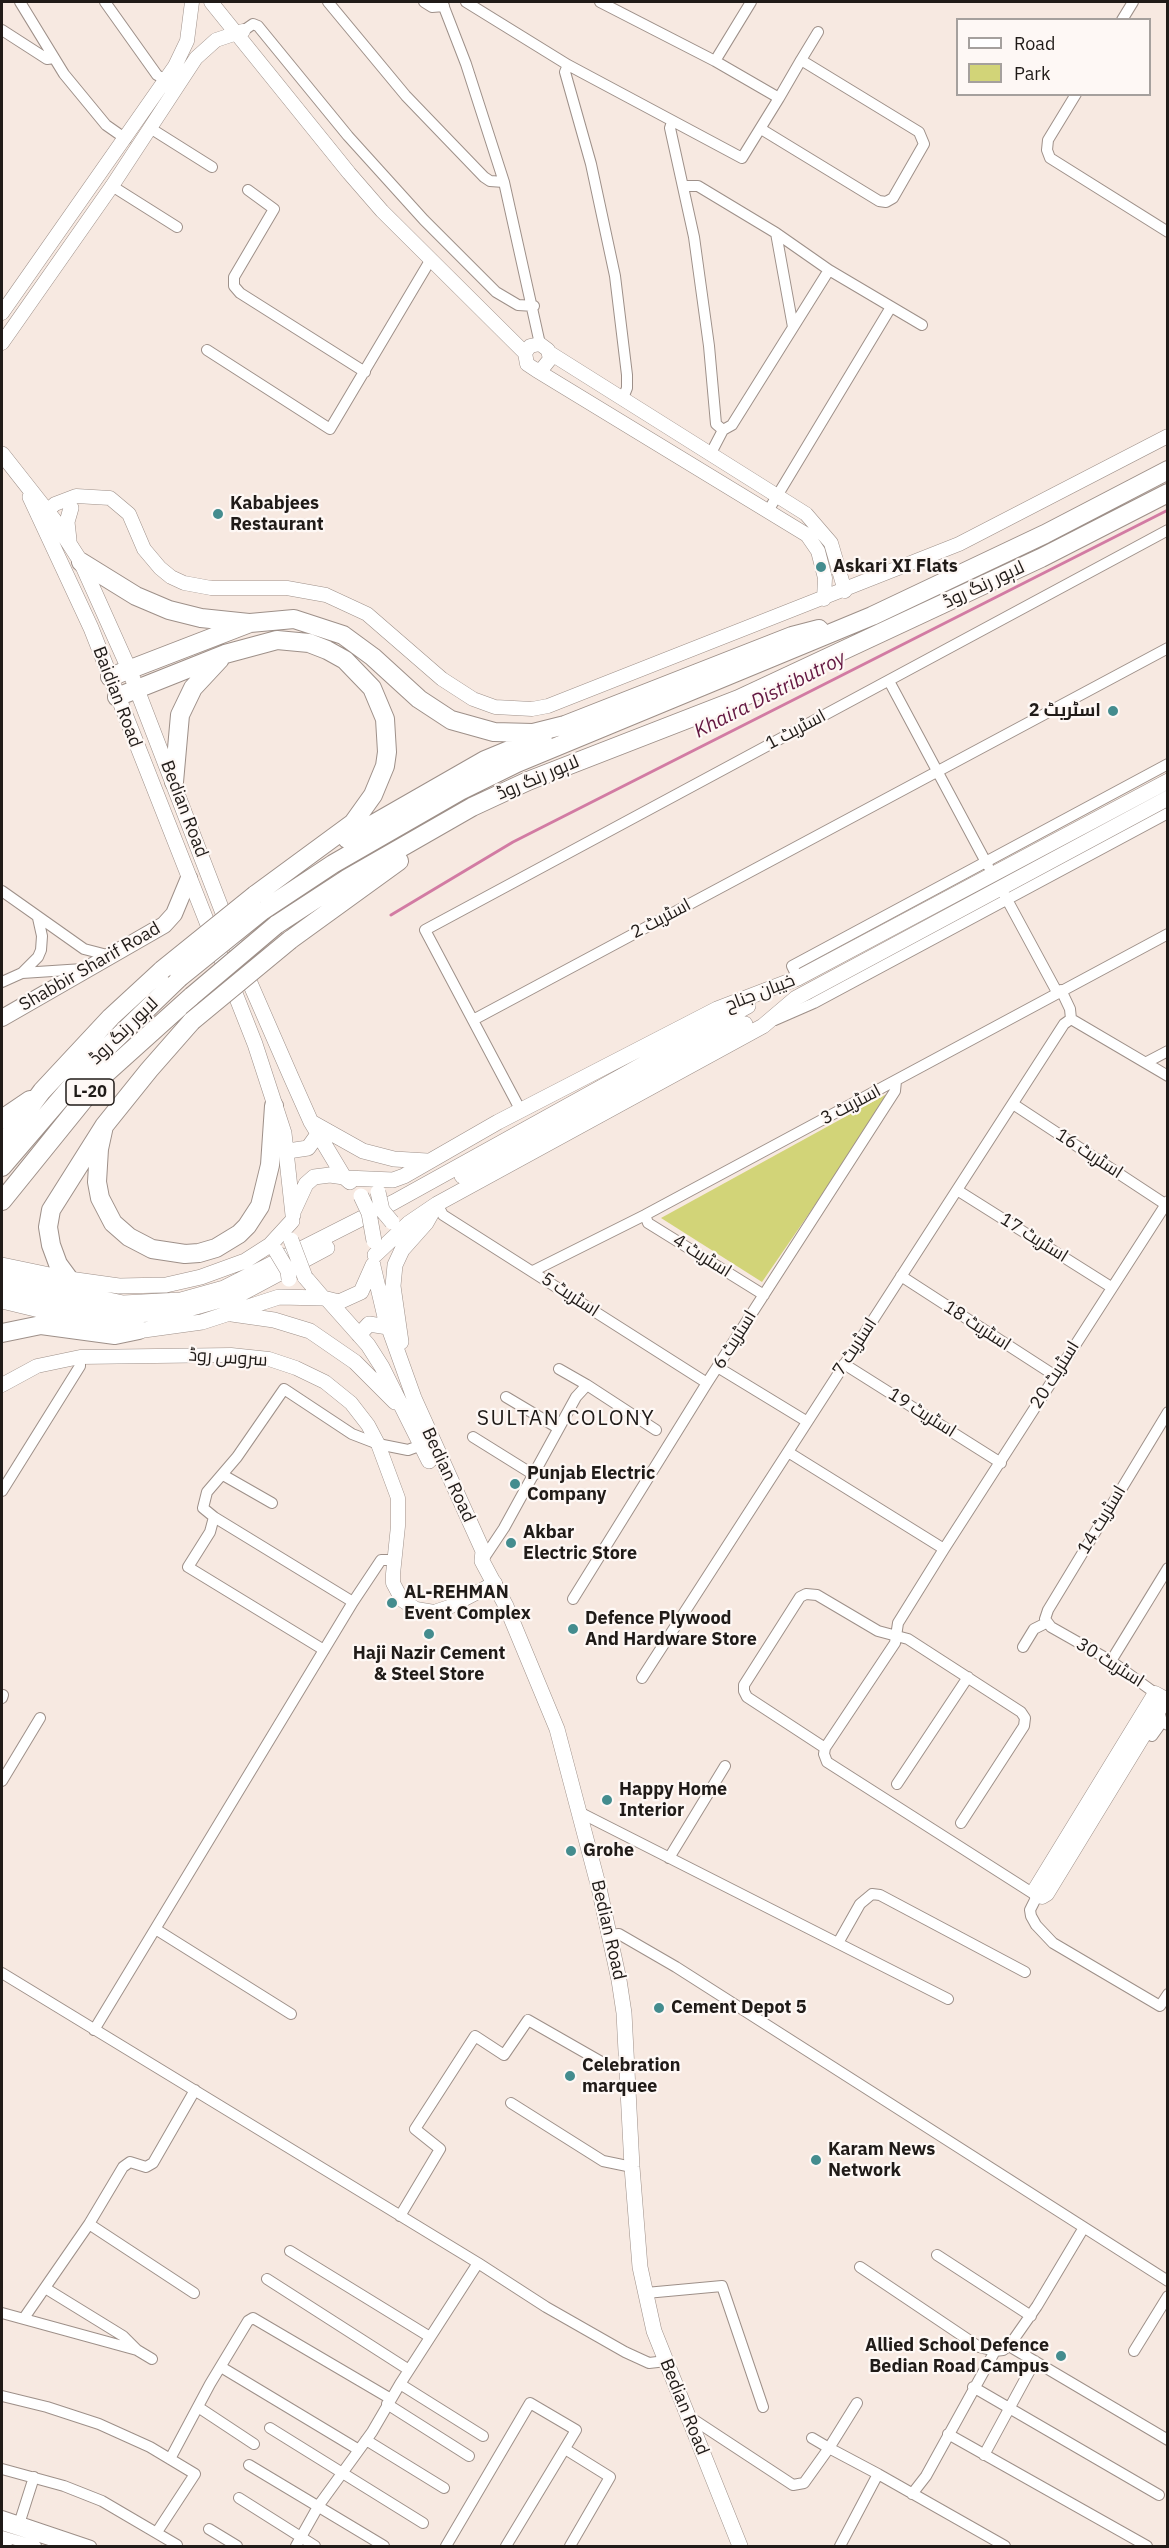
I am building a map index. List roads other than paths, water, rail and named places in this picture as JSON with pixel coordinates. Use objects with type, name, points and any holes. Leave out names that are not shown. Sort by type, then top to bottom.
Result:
[{"type":"highway","name":"لاہور رنگ روڈ","points":[[2,1167],[170,974],[259,903],[419,813],[517,763],[872,616],[1045,534],[1167,470]]},
{"type":"highway","name":"لاہور رنگ روڈ","points":[[2,1201],[103,1076],[192,996],[276,926],[348,878],[452,818],[528,782],[769,685],[1041,558],[1167,493]]},
{"type":"highway","points":[[81,562],[136,596],[169,610],[207,619],[250,623],[294,619],[343,635],[373,657],[419,699],[451,720],[494,732],[514,734],[533,733],[565,725]]},
{"type":"highway","points":[[305,860],[485,760],[565,725],[792,636],[872,616]]},
{"type":"highway","points":[[110,676],[250,623]]},
{"type":"highway","points":[[117,697],[225,654],[277,640],[309,643],[345,660],[359,672],[379,702],[385,719],[387,752],[385,766],[373,795],[353,823],[305,860],[259,903]]},
{"type":"highway","points":[[174,782],[180,715],[193,688],[225,654]]},
{"type":"highway","points":[[69,1280],[53,1254],[49,1234],[49,1217],[63,1187],[104,1126],[149,1070],[192,1021],[290,940],[407,856],[452,818]]},
{"type":"highway","points":[[2,1145],[42,1091],[111,1017],[170,974]]},
{"type":"highway","points":[[2,1119],[42,1091]]},
{"type":"highway","points":[[104,1126],[99,1149],[97,1182],[100,1198],[113,1222],[129,1237],[159,1251],[200,1253],[216,1248],[239,1234],[248,1226],[260,1206],[270,1166],[274,1106]]},
{"type":"highway","points":[[2,1327],[32,1319],[41,1325]]},
{"type":"highway","points":[[2,1335],[41,1325],[115,1335],[139,1330]]},
{"type":"main road","name":"Bedian Road","points":[[2,454],[23,480],[46,519],[71,546],[81,562],[129,669],[250,983],[314,1128],[345,1178]]},
{"type":"main road","points":[[71,508],[67,522],[71,546]]},
{"type":"main road","name":"Baidian Road","points":[[46,519],[255,1044],[274,1106]]},
{"type":"main road","name":"خیبان جناح","points":[[374,1254],[409,1223],[434,1205],[763,1026],[796,998],[1167,781]]},
{"type":"main road","name":"خیبان جناح","points":[[345,1178],[393,1180],[412,1172],[427,1161],[717,1009],[798,978],[1167,798]]},
{"type":"main road","name":"Shabbir Sharif Road","points":[[2,1018],[164,925],[174,914],[189,878]]},
{"type":"main road","points":[[2,1277],[123,1303],[181,1300],[224,1288],[394,1202],[798,978]]},
{"type":"main road","points":[[2,1290],[97,1311],[132,1315],[184,1311],[230,1299],[258,1286],[684,1055],[796,998]]},
{"type":"main road","points":[[274,1106],[288,1151],[291,1240],[305,1277],[359,1335],[382,1367],[406,1413],[427,1443]]},
{"type":"main road","points":[[288,1151],[308,1148],[314,1128],[363,1151],[403,1161],[427,1161]]},
{"type":"main road","points":[[2,1265],[69,1280],[119,1286],[150,1286],[184,1282],[245,1261],[270,1245],[292,1218],[300,1195],[311,1179],[325,1174],[345,1178],[360,1196],[369,1213],[374,1254],[366,1284],[357,1294],[346,1300],[284,1296],[264,1300],[230,1314],[184,1326],[139,1330],[93,1323],[2,1301]]},
{"type":"main road","points":[[393,1180],[390,1186],[378,1192],[382,1210],[392,1222],[401,1222],[423,1206],[434,1205],[426,1223],[402,1250],[395,1265],[393,1286],[401,1342],[399,1354]]},
{"type":"main road","points":[[214,1273],[221,1276],[272,1250],[276,1251],[288,1271],[289,1279],[285,1284],[254,1298],[245,1308]]},
{"type":"main road","name":"Bedian Road","points":[[374,1254],[388,1327],[399,1354],[427,1443],[483,1551],[482,1561],[495,1583],[557,1729],[610,1935],[624,2013],[640,2267],[654,2331],[740,2547]]},
{"type":"main road","points":[[230,1314],[274,1320],[310,1331],[355,1362],[406,1413]]},
{"type":"main road","points":[[359,1335],[369,1324],[388,1327]]},
{"type":"street","points":[[20,2],[54,58],[91,109],[106,125],[126,139]]},
{"type":"street","points":[[105,2],[157,75],[166,80]]},
{"type":"street","points":[[2,343],[109,191],[150,128],[181,69],[192,2]]},
{"type":"street","points":[[211,2],[355,168],[424,242],[536,349],[548,365],[536,369]]},
{"type":"street","points":[[220,2],[239,32],[349,173],[431,259],[536,349],[623,398],[806,514],[831,543],[845,591]]},
{"type":"street","points":[[328,2],[406,96],[484,177],[490,181],[504,182]]},
{"type":"street","points":[[424,2],[432,7],[443,4],[466,64],[504,182],[534,306],[536,349],[527,364],[807,535],[818,551],[825,578],[824,599]]},
{"type":"street","points":[[466,2],[568,65],[742,158],[818,32]]},
{"type":"street","points":[[600,2],[716,61],[778,98]]},
{"type":"street","points":[[716,61],[751,2]]},
{"type":"street","points":[[1123,18],[1133,2]]},
{"type":"street","points":[[2,313],[166,80],[210,45],[253,24],[258,26],[348,136],[424,220],[496,292],[518,305],[534,306]]},
{"type":"street","points":[[2,30],[47,59],[54,58]]},
{"type":"street","points":[[760,129],[879,201],[886,202],[893,198],[899,188],[922,148],[922,136],[801,60]]},
{"type":"street","points":[[568,65],[565,72],[594,176],[615,276],[627,375],[627,388],[623,398]]},
{"type":"street","points":[[1075,96],[1048,140],[1047,150],[1050,158],[1167,232]]},
{"type":"street","points":[[672,122],[670,128],[684,186],[706,325],[716,424],[723,430]]},
{"type":"street","points":[[150,128],[212,166]]},
{"type":"street","points":[[90,186],[109,191],[177,227]]},
{"type":"street","points":[[684,186],[698,186],[776,233],[829,270],[922,325]]},
{"type":"street","points":[[248,190],[274,209],[234,277],[234,286],[240,293],[364,372]]},
{"type":"street","points":[[776,233],[793,327]]},
{"type":"street","points":[[45,250],[60,258]]},
{"type":"street","points":[[207,350],[330,429],[431,259]]},
{"type":"street","points":[[711,453],[723,430],[732,425],[829,270]]},
{"type":"street","points":[[768,511],[891,307]]},
{"type":"street","points":[[46,519],[68,499],[87,496],[105,497],[122,506],[129,514],[144,549],[171,577],[193,585],[211,588],[286,588],[326,595],[367,614],[455,688],[495,706],[517,710],[548,706],[845,591],[959,544],[1167,436]]},
{"type":"street","points":[[46,519],[71,508],[87,496]]},
{"type":"street","name":"اسٹریٹ 1","points":[[473,1020],[425,930],[1167,530]]},
{"type":"street","name":"اسٹریٹ 2","points":[[473,1020],[1167,648]]},
{"type":"street","points":[[889,681],[996,881],[1070,1009],[1071,1018],[1167,1076]]},
{"type":"street","points":[[763,1026],[814,1003],[1167,764]]},
{"type":"street","points":[[996,881],[1167,813]]},
{"type":"street","points":[[2,891],[84,949],[111,956]]},
{"type":"street","points":[[22,973],[38,957],[41,950],[42,936],[38,918]]},
{"type":"street","name":"اسٹریٹ 3","points":[[533,1271],[645,1215],[1167,934]]},
{"type":"street","points":[[2,982],[22,973],[89,968]]},
{"type":"street","name":"اسٹریٹ 7","points":[[642,1678],[1064,1024],[1071,1018]]},
{"type":"street","points":[[473,1020],[521,1111]]},
{"type":"street","points":[[1147,1062],[1167,1051]]},
{"type":"street","name":"اسٹریٹ 6","points":[[573,1599],[707,1383],[719,1368],[895,1091],[896,1081]]},
{"type":"street","name":"اسٹریٹ 16","points":[[1013,1104],[1166,1202]]},
{"type":"street","name":"اسٹریٹ 17","points":[[957,1190],[1111,1287]]},
{"type":"street","name":"اسٹریٹ 20","points":[[825,1748],[895,1643],[898,1623],[944,1549],[1166,1202]]},
{"type":"street","name":"اسٹریٹ 5","points":[[434,1205],[443,1215],[707,1383]]},
{"type":"street","name":"اسٹریٹ 4","points":[[645,1215],[648,1223],[764,1295]]},
{"type":"street","name":"اسٹریٹ 18","points":[[901,1276],[1054,1375]]},
{"type":"street","name":"سروس روڈ","points":[[2,1385],[37,1366],[80,1357],[231,1355],[281,1363],[311,1374],[338,1391],[361,1415],[378,1444],[398,1498],[393,1582],[397,1593],[409,1606],[426,1612],[443,1610],[495,1583]]},
{"type":"street","points":[[2,1491],[80,1366],[80,1357]]},
{"type":"street","name":"اسٹریٹ 19","points":[[844,1364],[1000,1463]]},
{"type":"street","points":[[719,1368],[806,1421]]},
{"type":"street","points":[[559,1370],[587,1385],[656,1430]]},
{"type":"street","points":[[482,1561],[534,1475],[576,1397],[587,1385]]},
{"type":"street","points":[[353,1602],[214,1517],[203,1508],[203,1501],[212,1484],[223,1474],[284,1389],[352,1434],[378,1444],[408,1450],[427,1443]]},
{"type":"street","points":[[506,1397],[558,1428]]},
{"type":"street","name":"اسٹریٹ 14","points":[[1049,1625],[1048,1610],[1167,1412]]},
{"type":"street","points":[[473,1437],[534,1475]]},
{"type":"street","points":[[788,1452],[944,1549]]},
{"type":"street","points":[[223,1474],[272,1503]]},
{"type":"street","points":[[214,1517],[210,1532],[188,1567],[324,1650]]},
{"type":"street","points":[[94,2030],[353,1602],[381,1560],[394,1560]]},
{"type":"street","points":[[1111,1661],[1167,1568]]},
{"type":"street","points":[[961,1823],[1024,1726],[1025,1718],[1021,1712],[908,1639],[879,1631],[817,1595],[806,1594],[800,1597],[744,1685],[747,1697],[825,1748],[827,1762],[1037,1896]]},
{"type":"street","points":[[1023,1647],[1034,1629],[1049,1625]]},
{"type":"street","name":"اسٹریٹ 30","points":[[1049,1625],[1111,1661],[1162,1707]]},
{"type":"street","points":[[897,1784],[968,1677]]},
{"type":"street","points":[[1152,1736],[1162,1707]]},
{"type":"street","points":[[1162,1707],[1035,1889],[1037,1896],[1030,1908],[1036,1925],[1053,1943],[1160,2006],[1167,1994]]},
{"type":"street","points":[[2,1781],[40,1718]]},
{"type":"street","points":[[669,1858],[725,1766]]},
{"type":"street","points":[[577,1811],[948,1999]]},
{"type":"street","points":[[838,1943],[860,1904],[872,1894],[880,1895],[1025,1972]]},
{"type":"street","points":[[156,1930],[291,2014]]},
{"type":"street","points":[[610,1935],[619,1934],[686,1974],[962,2148],[1083,2229],[1167,2281]]},
{"type":"street","points":[[2,1973],[615,2346],[650,2363],[666,2361]]},
{"type":"street","points":[[400,2216],[440,2149],[415,2129],[476,2036],[504,2055],[528,2020],[605,2064]]},
{"type":"street","points":[[24,2318],[89,2224],[123,2167],[130,2162],[146,2167],[153,2163],[195,2090]]},
{"type":"street","points":[[511,2103],[603,2161],[632,2167]]},
{"type":"street","points":[[89,2224],[194,2293]]},
{"type":"street","points":[[860,2267],[979,2347],[995,2351],[1004,2350],[1030,2316],[1083,2229]]},
{"type":"street","points":[[290,2251],[430,2337]]},
{"type":"street","points":[[937,2255],[1030,2316]]},
{"type":"street","points":[[298,2542],[319,2505],[366,2440],[478,2263]]},
{"type":"street","points":[[267,2279],[409,2370]]},
{"type":"street","points":[[646,2293],[722,2286],[763,2408]]},
{"type":"street","points":[[45,2288],[123,2336],[137,2350],[152,2359]]},
{"type":"street","points":[[1134,2351],[1167,2296]]},
{"type":"street","points":[[2,2313],[137,2350]]},
{"type":"street","points":[[170,2459],[221,2367],[253,2318],[389,2402],[469,2456]]},
{"type":"street","points":[[1009,2346],[1167,2440]]},
{"type":"street","points":[[912,2494],[926,2476],[995,2351]]},
{"type":"street","points":[[984,2455],[1035,2361]]},
{"type":"street","points":[[221,2367],[359,2450]]},
{"type":"street","points":[[400,2384],[483,2436]]},
{"type":"street","points":[[974,2387],[1159,2495]]},
{"type":"street","points":[[2,2396],[47,2407],[99,2424],[150,2447],[195,2474],[157,2532]]},
{"type":"street","points":[[446,2547],[530,2403],[576,2430],[506,2547]]},
{"type":"street","points":[[688,2416],[794,2485],[800,2485],[809,2478],[857,2403]]},
{"type":"street","points":[[198,2407],[254,2444]]},
{"type":"street","points":[[270,2428],[423,2523]]},
{"type":"street","points":[[948,2434],[1147,2547]]},
{"type":"street","points":[[812,2438],[1005,2547]]},
{"type":"street","points":[[366,2440],[444,2488]]},
{"type":"street","points":[[565,2449],[610,2477],[570,2547]]},
{"type":"street","points":[[249,2465],[319,2505],[384,2547]]},
{"type":"street","points":[[2,2469],[34,2477],[102,2501],[177,2545]]},
{"type":"street","points":[[840,2547],[878,2474]]},
{"type":"street","points":[[20,2521],[34,2477]]},
{"type":"street","points":[[239,2498],[298,2542],[315,2547]]},
{"type":"street","points":[[2,2516],[90,2546]]},
{"type":"street","points":[[2,2525],[68,2547]]},
{"type":"street","points":[[209,2529],[237,2547]]},
{"type":"street","points":[[2,2536],[36,2547]]},
{"type":"street","points":[[2,2545],[7,2547]]},
{"type":"waterway","name":"Khaira Distributroy","points":[[391,915],[513,842],[1168,510]]},
{"type":"place","name":"Kababjees Restaurant","points":[[218,514]]},
{"type":"place","name":"Askari XI Flats","points":[[821,567]]},
{"type":"place","name":"اسٹریٹ 2","points":[[1113,711]]},
{"type":"place","name":"Punjab Electric Company","points":[[515,1484]]},
{"type":"place","name":"Akbar Electric Store","points":[[511,1543]]},
{"type":"place","name":"AL-REHMAN Event Complex","points":[[392,1603]]},
{"type":"place","name":"Defence Plywood And Hardware Store","points":[[573,1629]]},
{"type":"place","name":"Haji Nazir Cement & Steel Store","points":[[429,1634]]},
{"type":"place","name":"Happy Home Interior","points":[[607,1800]]},
{"type":"place","name":"Grohe","points":[[571,1851]]},
{"type":"place","name":"Cement Depot 5","points":[[659,2008]]},
{"type":"place","name":"Celebration marquee","points":[[570,2076]]},
{"type":"place","name":"Karam News Network","points":[[816,2160]]},
{"type":"place","name":"Allied School Defence Bedian Road Campus","points":[[1061,2356]]},
{"type":"district","name":"SULTAN COLONY","points":[[566,1419]]}]
